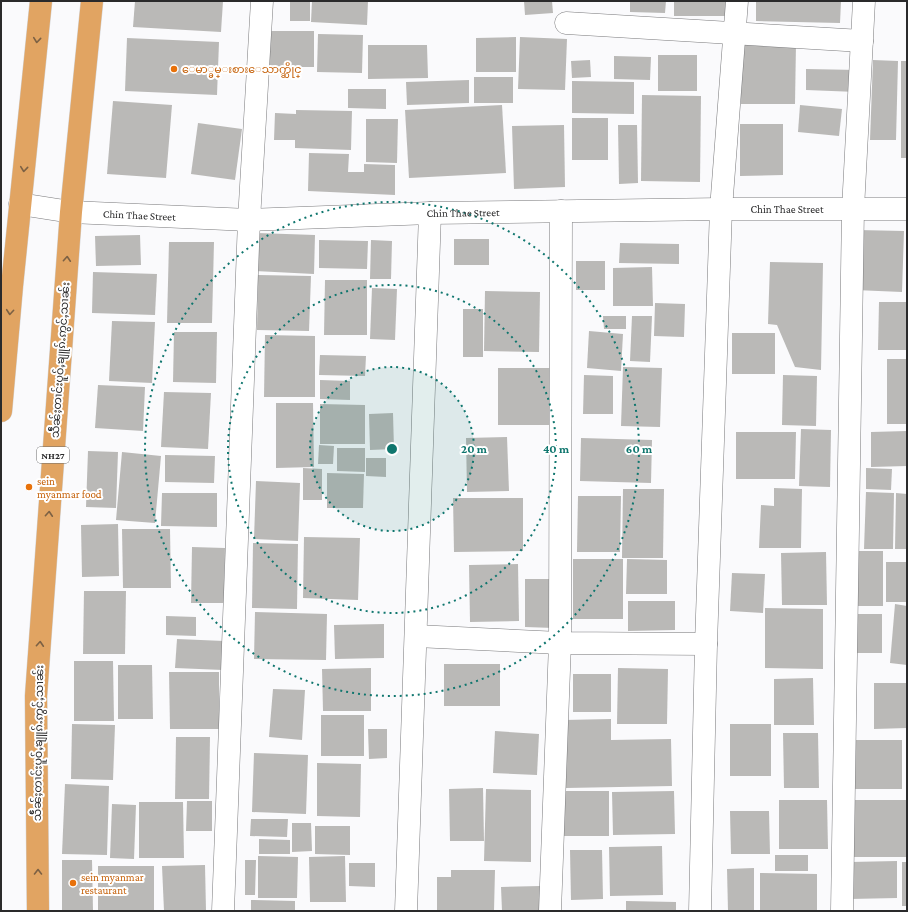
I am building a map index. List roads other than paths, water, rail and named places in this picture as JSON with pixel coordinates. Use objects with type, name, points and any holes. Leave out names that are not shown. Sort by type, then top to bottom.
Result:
[{"type":"highway","points":[[1,411],[6,285],[20,204],[41,1]]},
{"type":"highway","name":"သဵႅၼ်ႈတၢင်းပူဝ်ႇၶျူၵ်ႉဢွင်ႇသၢၼ်း","points":[[38,911],[36,696],[71,212],[92,1]]},
{"type":"street","points":[[223,911],[249,220],[262,1]]},
{"type":"street","points":[[700,911],[706,644],[721,209],[737,1]]},
{"type":"street","points":[[842,911],[853,209],[864,1]]},
{"type":"street","points":[[566,23],[862,41]]},
{"type":"street","name":"Chin Thae Street","points":[[20,204],[71,212],[249,220],[430,213],[721,209],[907,209]]},
{"type":"street","points":[[550,911],[560,643],[561,211]]},
{"type":"street","points":[[406,911],[430,213]]},
{"type":"street","points":[[416,636],[560,643],[706,644]]},
{"type":"place","name":"ေမာ္ခမ္းစားေသာက္ဆိုင္","points":[[174,69]]},
{"type":"place","name":"sein myanmar food","points":[[29,487]]},
{"type":"place","name":"sein myanmar restaurant","points":[[73,883]]}]
